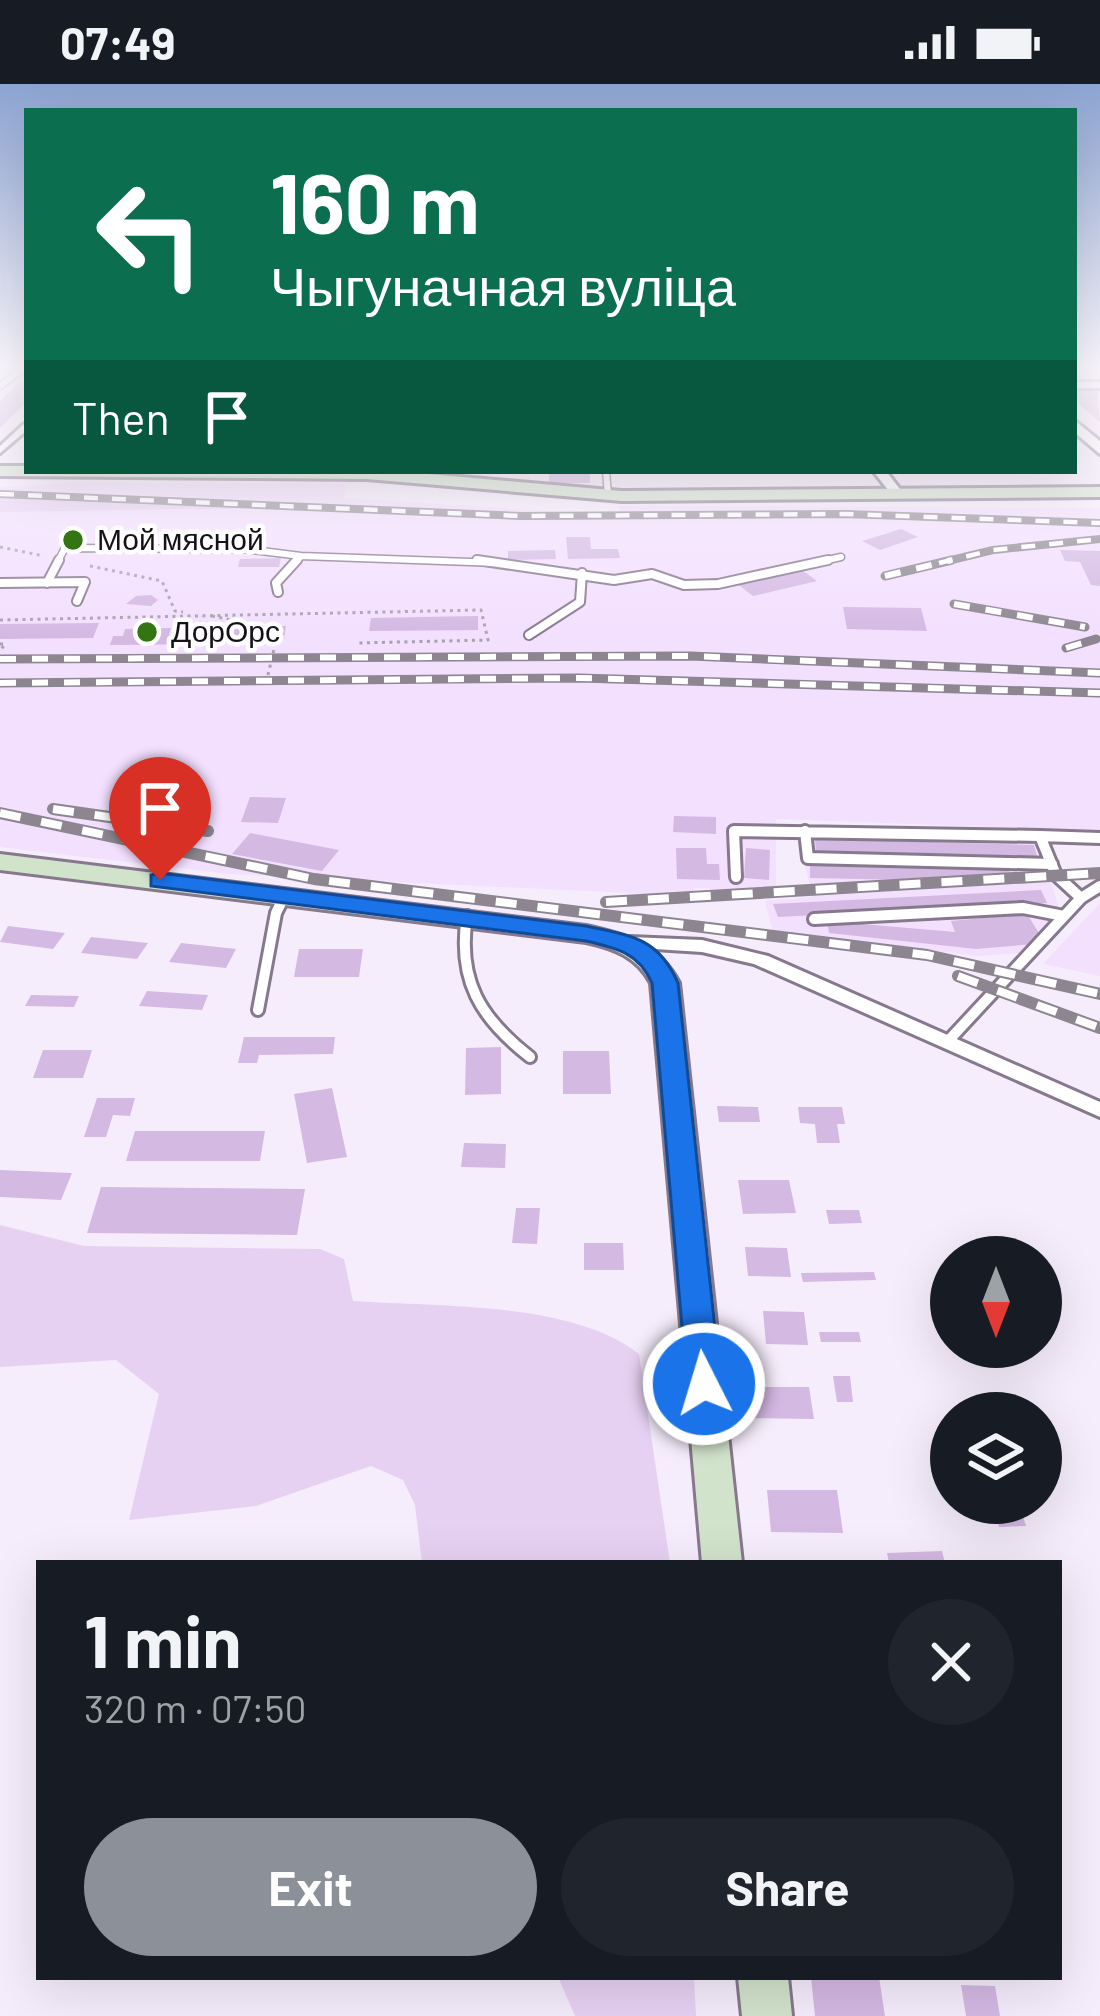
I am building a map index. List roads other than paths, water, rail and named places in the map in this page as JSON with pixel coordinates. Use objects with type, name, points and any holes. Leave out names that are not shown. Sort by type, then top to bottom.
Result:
[{"type":"main road","points":[[389,474],[608,495],[1100,492]]},
{"type":"main road","points":[[0,862],[466,916],[630,944],[656,962],[665,983],[722,1560]]},
{"type":"main road","points":[[763,1980],[767,2016]]},
{"type":"street","points":[[881,474],[897,493]]},
{"type":"street","points":[[630,944],[701,946],[761,960],[1100,1110]]},
{"type":"lane","points":[[606,474],[608,495]]},
{"type":"lane","points":[[47,583],[65,548],[245,549],[301,556],[479,560],[614,580],[652,574],[684,585],[718,584],[842,557]]},
{"type":"lane","points":[[278,592],[276,584],[301,556]]},
{"type":"lane","points":[[529,635],[580,602],[582,573]]},
{"type":"lane","points":[[0,583],[85,582],[76,601]]},
{"type":"lane","points":[[805,830],[808,858],[1052,864]]},
{"type":"lane","points":[[736,877],[734,831],[1100,838]]},
{"type":"lane","points":[[1040,836],[1052,864],[1081,898]]},
{"type":"lane","points":[[950,1040],[1081,898],[1100,886]]},
{"type":"lane","points":[[258,1010],[276,913],[285,895]]},
{"type":"lane","points":[[814,919],[1023,908],[1064,916]]},
{"type":"lane","points":[[466,916],[460,943],[479,1012],[491,1028],[530,1057]]},
{"type":"railway","points":[[0,494],[521,516],[845,514],[1100,523]]},
{"type":"railway","points":[[939,563],[993,550],[1100,539]]},
{"type":"railway","points":[[885,576],[952,560]]},
{"type":"railway","points":[[954,604],[1085,627]]},
{"type":"railway","points":[[1066,648],[1096,639]]},
{"type":"railway","points":[[0,659],[690,656],[1100,673]]},
{"type":"railway","points":[[0,683],[579,678],[1100,693]]},
{"type":"railway","points":[[53,809],[208,831]]},
{"type":"railway","points":[[0,813],[314,879],[927,955],[1100,994]]},
{"type":"railway","points":[[606,902],[1100,873]]},
{"type":"railway","points":[[958,976],[1100,1028]]},
{"type":"place","name":"Мой мясной","points":[[73,540]]},
{"type":"place","name":"ДорОрс","points":[[147,632]]}]
